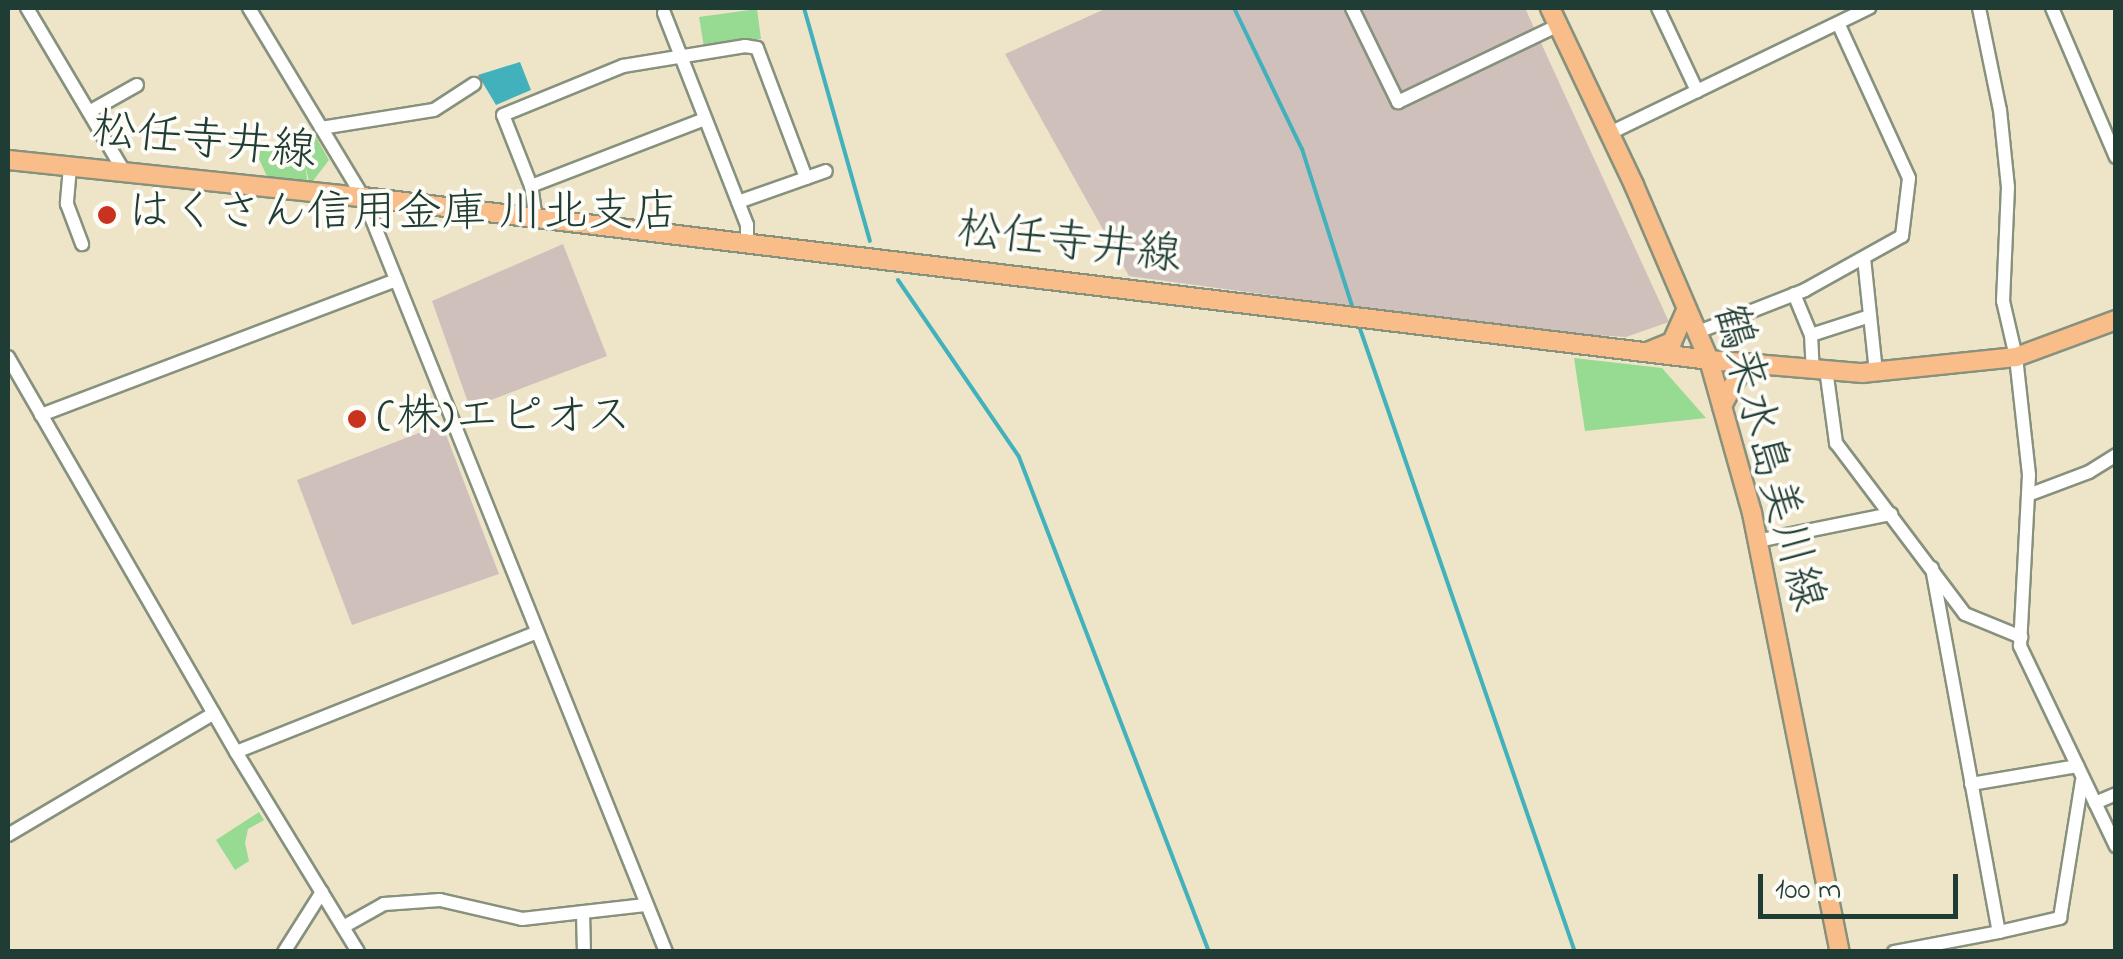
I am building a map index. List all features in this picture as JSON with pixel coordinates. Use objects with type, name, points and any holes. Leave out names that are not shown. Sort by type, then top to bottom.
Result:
[{"type":"main road","name":"鶴来水島美川線","points":[[1550,8],[1610,133],[1709,360],[1757,541],[1840,952]]},
{"type":"main road","name":"松任寺井線","points":[[8,160],[364,198],[1709,360],[1876,372],[2016,356],[2116,320]]},
{"type":"main road","points":[[1646,352],[1672,342],[1688,309]]},
{"type":"main road","points":[[1722,406],[1738,376],[1751,363]]},
{"type":"street","points":[[27,8],[124,173]]},
{"type":"street","points":[[249,8],[364,198],[666,952]]},
{"type":"street","points":[[1352,8],[1398,102],[1559,26]]},
{"type":"street","points":[[1658,8],[1697,91]]},
{"type":"street","points":[[1979,8],[2004,148],[2009,205],[2002,301],[2016,356],[2028,495],[2021,637],[2026,663],[2116,846]]},
{"type":"street","points":[[2052,8],[2116,157]]},
{"type":"street","points":[[1610,133],[1860,9]]},
{"type":"street","points":[[664,13],[747,224],[747,244]]},
{"type":"street","points":[[1698,332],[1794,294],[1902,236],[1910,178],[1838,23]]},
{"type":"street","points":[[536,220],[530,186],[503,115],[623,66],[680,57],[757,48],[806,178]]},
{"type":"street","points":[[322,128],[434,110],[474,84]]},
{"type":"street","points":[[88,112],[137,85]]},
{"type":"street","points":[[530,186],[704,119]]},
{"type":"street","points":[[70,167],[67,204],[82,244]]},
{"type":"street","points":[[738,202],[826,171]]},
{"type":"street","points":[[1864,258],[1876,372]]},
{"type":"street","points":[[42,415],[396,280]]},
{"type":"street","points":[[1794,294],[1811,335],[1836,442],[1964,614],[2021,637]]},
{"type":"street","points":[[1811,335],[1870,316]]},
{"type":"street","points":[[8,357],[236,752],[358,952]]},
{"type":"street","points":[[2028,495],[2089,472],[2116,455]]},
{"type":"street","points":[[1757,541],[1891,514]]},
{"type":"street","points":[[1932,568],[1999,932]]},
{"type":"street","points":[[236,752],[535,633]]},
{"type":"street","points":[[8,835],[214,713]]},
{"type":"street","points":[[1971,784],[2080,772]]},
{"type":"street","points":[[1894,952],[2060,918],[2080,772]]},
{"type":"street","points":[[2095,804],[2116,794]]},
{"type":"street","points":[[284,952],[322,892]]},
{"type":"street","points":[[344,927],[384,904],[440,900],[522,919],[645,905]]},
{"type":"street","points":[[583,912],[584,952]]},
{"type":"shaded area","points":[[1107,8],[1525,8],[1669,322],[1626,337],[1538,332],[1129,276],[1005,54]]},
{"type":"shaded area","points":[[563,244],[607,356],[470,408],[432,301]]},
{"type":"shaded area","points":[[442,424],[499,574],[352,625],[297,480]]},
{"type":"green space","points":[[757,9],[761,39],[704,47],[699,17]]},
{"type":"green space","points":[[312,130],[329,160],[310,185],[305,165],[308,185],[269,181],[255,150]]},
{"type":"green space","points":[[1574,358],[1662,368],[1706,418],[1585,431]]},
{"type":"green space","points":[[259,812],[264,820],[248,829],[245,843],[249,861],[235,870],[216,840]]},
{"type":"water","points":[[520,62],[531,90],[496,105],[478,75]]},
{"type":"waterway","points":[[804,8],[870,241]]},
{"type":"waterway","points":[[1234,8],[1302,149],[1353,309]]},
{"type":"waterway","points":[[898,280],[1019,457],[1209,952]]},
{"type":"waterway","points":[[1358,323],[1575,952]]},
{"type":"place","name":"はくさん信用金庫 川北支店","points":[[107,215]]},
{"type":"place","name":"(株)エピオス","points":[[357,419]]}]
